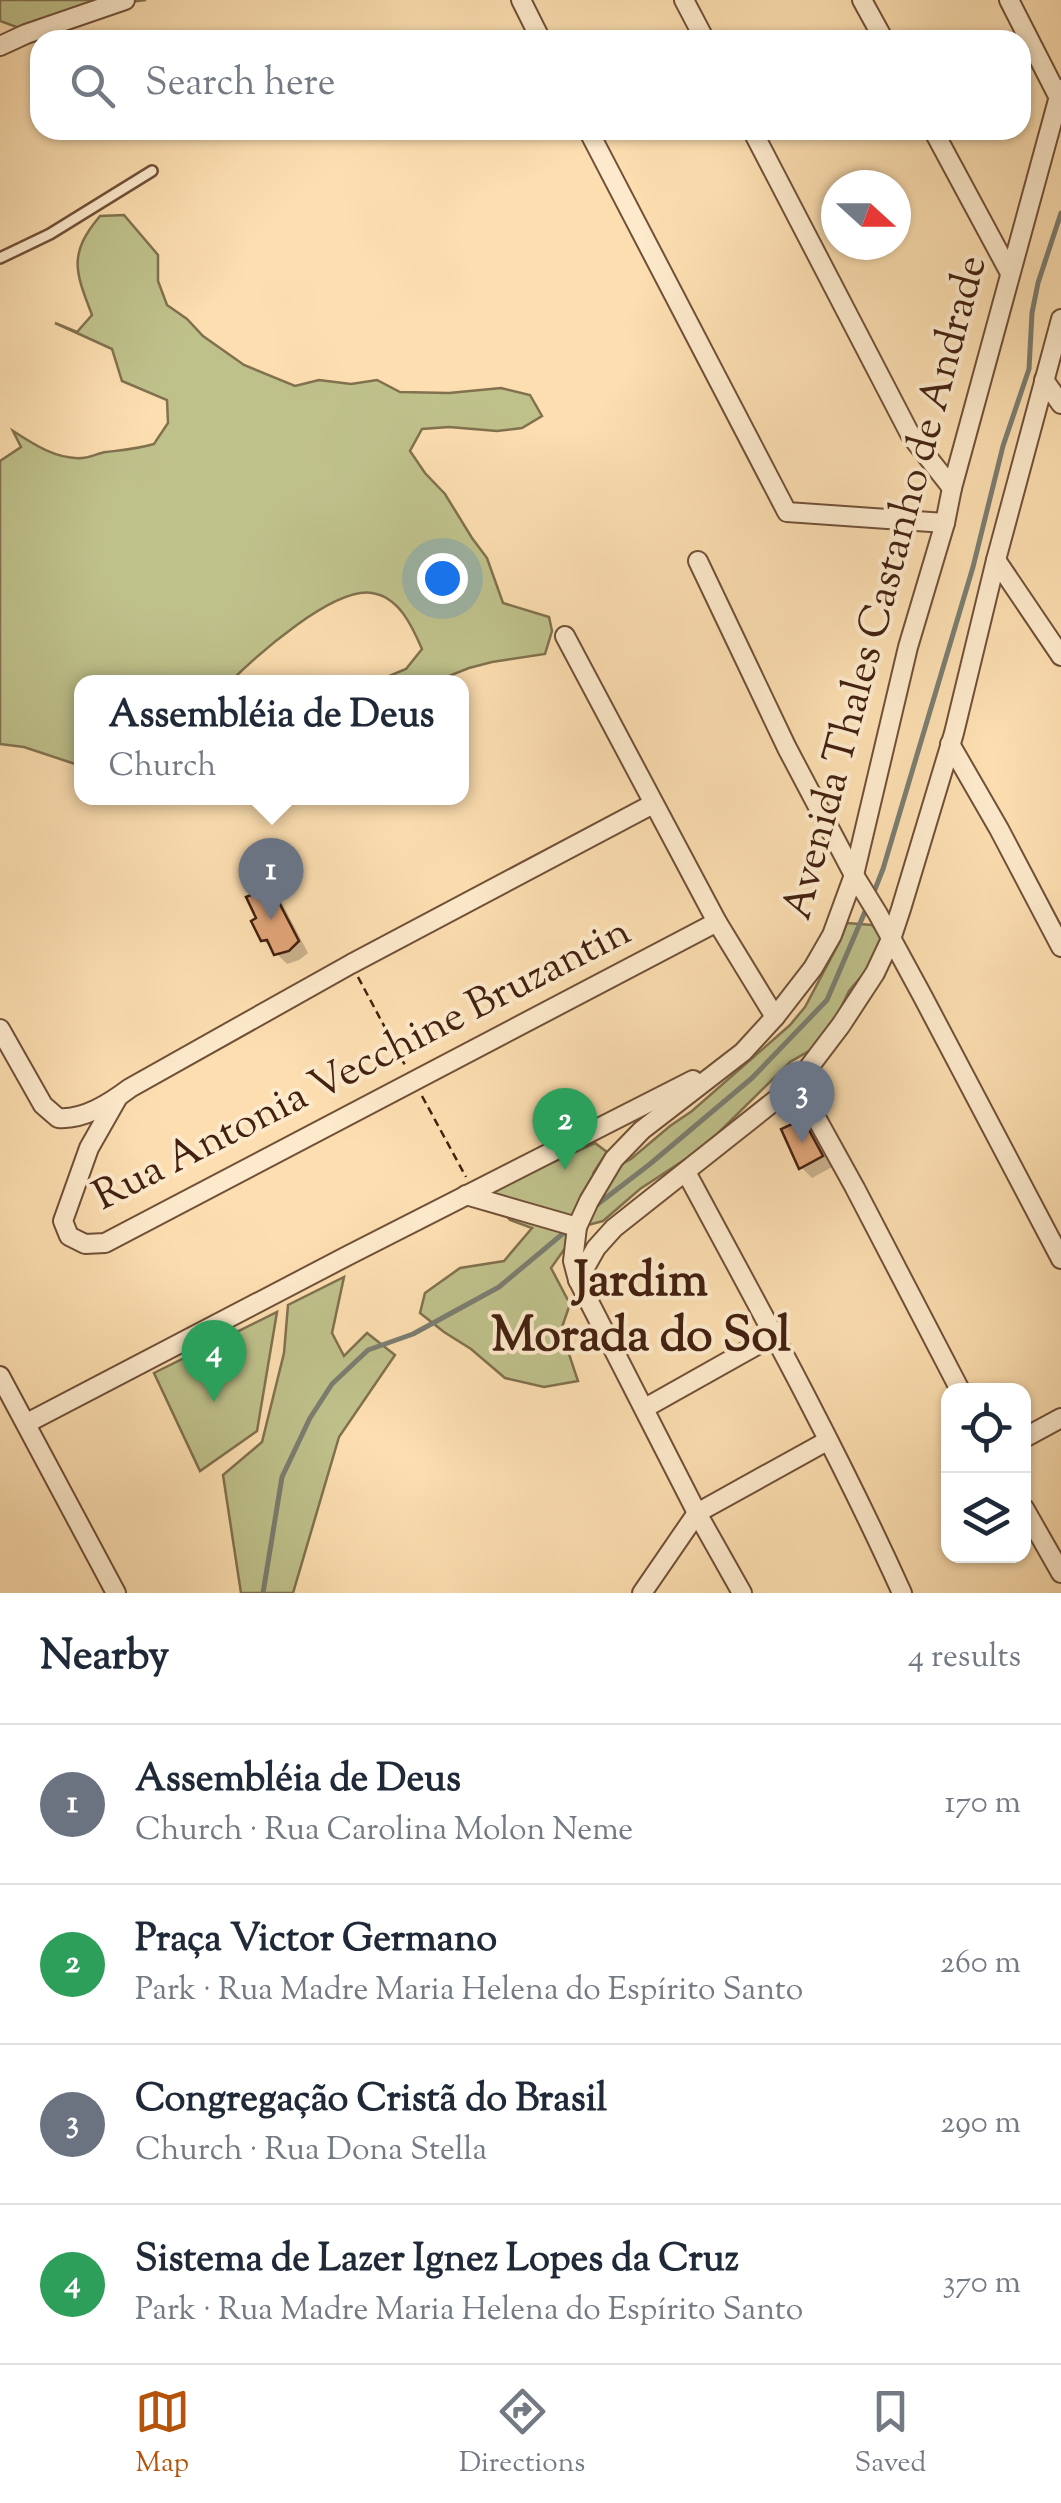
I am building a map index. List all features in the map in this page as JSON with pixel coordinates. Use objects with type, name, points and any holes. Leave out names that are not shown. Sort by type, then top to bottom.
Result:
[{"type":"street","points":[[38,30],[125,0]]},
{"type":"street","points":[[521,0],[537,30]]},
{"type":"street","points":[[684,0],[700,30]]},
{"type":"street","points":[[862,0],[878,30]]},
{"type":"street","points":[[1009,0],[1025,30]]},
{"type":"street","points":[[0,46],[30,33]]},
{"type":"street","points":[[1031,41],[1060,96]]},
{"type":"street","name":"Avenida Thales Castanho de Andrade","points":[[578,1280],[574,1260],[577,1228],[614,1159],[642,1130],[743,1052],[813,968],[832,935],[854,875],[908,646],[1060,96]]},
{"type":"street","points":[[593,140],[787,512],[945,523]]},
{"type":"street","points":[[757,140],[911,436],[952,488]]},
{"type":"street","points":[[938,140],[1010,273]]},
{"type":"street","points":[[742,1593],[578,1280],[596,1248],[614,1228],[797,1083],[875,973],[891,939],[950,744],[1061,320]]},
{"type":"street","points":[[1044,380],[1061,404]]},
{"type":"street","points":[[698,560],[787,748],[1061,1258]]},
{"type":"street","points":[[996,560],[1061,656]]},
{"type":"street","points":[[564,636],[717,922],[775,1017]]},
{"type":"street","points":[[950,744],[1061,946]]},
{"type":"street","points":[[2,1039],[42,1104],[58,1118],[80,1116],[350,964],[653,804]]},
{"type":"street","name":"Rua Antonia Vecchine Bruzantin","points":[[118,1097],[89,1148],[63,1220],[69,1236],[85,1244],[105,1243],[717,922]]},
{"type":"street","points":[[27,1423],[743,1052]]},
{"type":"street","points":[[797,1083],[956,1383]]},
{"type":"street","points":[[686,1172],[774,1336],[902,1593]]},
{"type":"street","points":[[470,1193],[577,1228]]},
{"type":"street","points":[[645,1408],[774,1336]]},
{"type":"street","points":[[0,1376],[116,1593]]},
{"type":"street","points":[[1031,1434],[1061,1418]]},
{"type":"street","points":[[642,1593],[697,1513],[827,1441]]},
{"type":"street","points":[[1031,1520],[1061,1574]]},
{"type":"lane","points":[[0,258],[50,234],[152,171]]},
{"type":"path","points":[[350,964],[470,1193]]},
{"type":"green space","points":[[0,0],[146,0],[129,2],[52,30],[30,32],[0,21]]},
{"type":"green space","points":[[124,215],[158,255],[158,281],[167,305],[244,365],[295,386],[319,380],[351,384],[377,380],[400,392],[501,388],[530,395],[542,416],[522,428],[422,429],[410,451],[445,494],[487,558],[503,603],[549,617],[552,631],[545,654],[492,662],[452,675],[391,675],[406,669],[422,649],[409,622],[390,600],[372,593],[356,594],[296,626],[238,675],[74,675],[74,764],[24,747],[0,744],[0,461],[21,447],[13,431],[54,454],[82,458],[154,444],[168,423],[167,400],[122,381],[112,349],[55,323],[77,332],[92,315],[78,263],[83,241],[100,216]]},
{"type":"green space","points":[[847,923],[872,925],[881,935],[879,949],[814,1048],[790,1062],[704,1147],[640,1189],[603,1221],[580,1227],[551,1268],[570,1304],[561,1330],[578,1381],[544,1387],[505,1378],[420,1313],[425,1293],[460,1268],[504,1261],[532,1228],[510,1220],[494,1201],[500,1196],[488,1192],[595,1143],[607,1152],[594,1172],[608,1171],[631,1159],[790,1025],[805,1007]]},
{"type":"green space","points":[[344,1277],[332,1333],[344,1356],[367,1333],[395,1355],[339,1437],[293,1593],[241,1593],[223,1475],[262,1442],[284,1353],[288,1305]]},
{"type":"green space","points":[[277,1312],[257,1431],[200,1471],[154,1373]]},
{"type":"building","points":[[271,887],[299,941],[289,951],[274,955],[251,921],[256,918],[246,897]]},
{"type":"building","points":[[803,1119],[823,1156],[799,1169],[781,1129]]},
{"type":"waterway","points":[[872,897],[1029,369],[1038,283],[1061,213]]},
{"type":"waterway","points":[[594,1207],[752,1078],[827,1000],[867,907]]},
{"type":"waterway","points":[[263,1593],[282,1477],[310,1418],[332,1384],[368,1350],[413,1334],[499,1287],[566,1231]]},
{"type":"place","name":"Assembléia de Deus","points":[[271,920]]},
{"type":"place","name":"Congregação Cristã do Brasil","points":[[802,1143]]},
{"type":"place","name":"Praça Victor Germano","points":[[565,1170]]},
{"type":"place","name":"Sistema de Lazer Ignez Lopes da Cruz","points":[[214,1402]]},
{"type":"district","name":"Jardim Morada do Sol","points":[[641,1310]]}]
